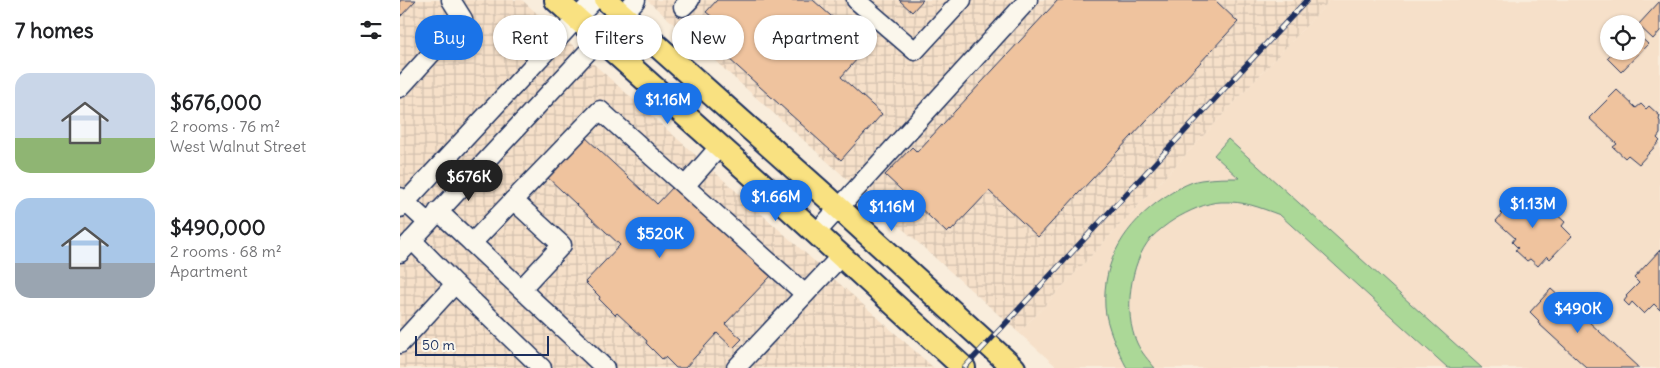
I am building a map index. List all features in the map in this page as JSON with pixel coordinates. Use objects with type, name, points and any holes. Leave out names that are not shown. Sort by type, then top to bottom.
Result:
[{"type":"main road","points":[[556,0],[577,18]]},
{"type":"main road","points":[[621,5],[1014,368]]},
{"type":"main road","points":[[624,60],[964,368]]},
{"type":"street","points":[[400,88],[463,19],[451,0]]},
{"type":"street","points":[[580,15],[594,0]]},
{"type":"street","points":[[856,0],[915,51],[962,0]]},
{"type":"street","points":[[816,233],[1028,0]]},
{"type":"street","points":[[577,18],[402,202],[433,217],[472,243],[605,368]]},
{"type":"street","points":[[400,253],[580,60]]},
{"type":"street","points":[[472,243],[600,110],[805,294]]},
{"type":"street","points":[[685,186],[720,146]]},
{"type":"street","points":[[513,200],[562,245],[521,289]]},
{"type":"street","points":[[412,240],[542,368]]},
{"type":"street","points":[[736,368],[841,256]]},
{"type":"street","points":[[400,344],[455,284]]},
{"type":"shaded area","points":[[400,0],[522,0],[539,15],[493,15],[493,60],[567,60],[567,40],[577,49],[577,60],[589,60],[934,368],[400,368]]},
{"type":"shaded area","points":[[647,0],[1330,0],[1019,333],[714,60],[744,60],[744,15],[672,15],[672,22]]},
{"type":"shaded area","points":[[1330,0],[1660,0],[1660,368],[1058,368],[1019,333]]},
{"type":"green space","points":[[1228,139],[1482,368],[1448,368],[1280,215],[1237,202],[1215,202],[1197,208],[1169,223],[1151,238],[1144,248],[1138,260],[1131,289],[1130,318],[1137,343],[1155,368],[1127,368],[1113,338],[1105,307],[1105,290],[1112,259],[1119,245],[1138,219],[1163,198],[1181,187],[1196,181],[1216,178],[1239,178],[1214,155]]},
{"type":"building","points":[[400,0],[416,0],[400,17]]},
{"type":"building","points":[[717,0],[813,0],[830,15],[754,15],[754,60],[856,60],[841,77],[882,114],[841,160],[730,60],[744,60],[744,15],[710,15],[706,12]]},
{"type":"building","points":[[899,0],[923,0],[912,12]]},
{"type":"building","points":[[1058,0],[1215,0],[1238,22],[1038,237],[989,191],[947,233],[885,175],[912,147],[917,152]]},
{"type":"building","points":[[1660,1],[1660,31],[1653,39],[1645,32],[1645,17]]},
{"type":"building","points":[[1609,60],[1633,60],[1621,72]]},
{"type":"building","points":[[1617,90],[1636,108],[1641,104],[1646,109],[1649,106],[1660,116],[1660,134],[1657,138],[1660,141],[1639,164],[1628,155],[1625,158],[1613,147],[1617,144],[1589,118]]},
{"type":"building","points":[[584,136],[657,204],[674,186],[771,276],[725,324],[742,339],[733,348],[717,333],[685,368],[676,368],[665,357],[662,359],[646,343],[647,341],[617,313],[615,315],[585,282],[620,245],[547,177]]},
{"type":"building","points":[[1522,189],[1550,215],[1554,212],[1565,222],[1562,226],[1572,236],[1550,259],[1547,256],[1538,266],[1530,259],[1527,261],[1515,250],[1518,248],[1512,242],[1515,238],[1496,221]]},
{"type":"building","points":[[1660,250],[1660,310],[1654,304],[1644,314],[1632,302],[1629,306],[1624,301],[1626,296],[1639,283],[1634,278]]},
{"type":"building","points":[[1551,289],[1639,368],[1587,368],[1538,323],[1539,321],[1530,312]]},
{"type":"railway","points":[[964,368],[1307,0]]}]
